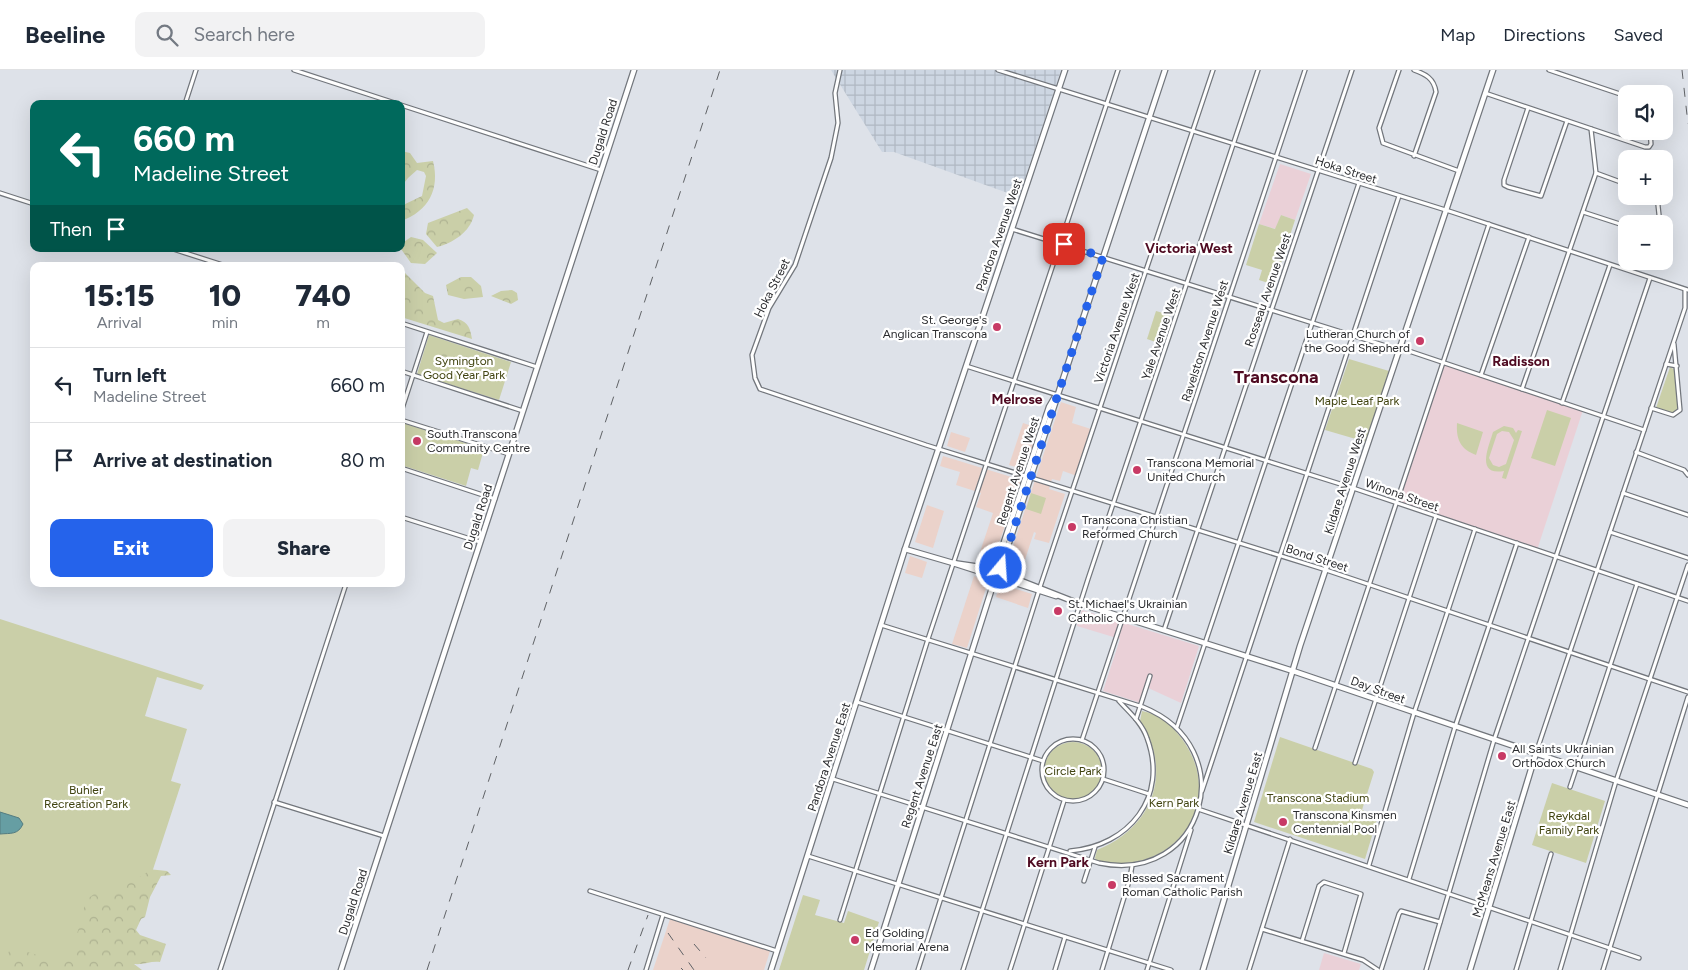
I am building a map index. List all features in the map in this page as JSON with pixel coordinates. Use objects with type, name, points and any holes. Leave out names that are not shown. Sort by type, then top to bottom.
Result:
[{"type":"street","points":[[186,100],[196,70]]},
{"type":"street","points":[[294,70],[388,100]]},
{"type":"street","name":"Dugald Road","points":[[341,970],[634,70]]},
{"type":"street","name":"Hoka Street","points":[[840,70],[835,92],[838,123],[831,158],[795,265],[769,308],[752,354],[754,378],[757,386],[762,390],[938,449]]},
{"type":"street","name":"Hoka Street","points":[[998,70],[1446,210],[1687,290]]},
{"type":"street","name":"Pandora Avenue West","points":[[905,549],[1065,70]]},
{"type":"street","points":[[840,920],[928,639],[1118,70]]},
{"type":"street","name":"Regent Avenue West","points":[[992,588],[1050,407],[1057,394],[1166,70]]},
{"type":"street","name":"Victoria Avenue West","points":[[918,970],[1039,589],[1213,70]]},
{"type":"street","name":"Yale Avenue West","points":[[963,970],[1080,604],[1258,70]]},
{"type":"street","name":"Ravelston Avenue West","points":[[1082,740],[1305,70]]},
{"type":"street","name":"Rosseau Avenue West","points":[[1164,630],[1352,70]]},
{"type":"street","points":[[1399,70],[1380,124],[1380,136],[1386,146],[1459,171]]},
{"type":"street","points":[[1414,70],[1429,77],[1436,92],[1414,156]]},
{"type":"street","name":"Kildare Avenue West","points":[[1293,670],[1493,70]]},
{"type":"street","points":[[1548,70],[1618,93]]},
{"type":"street","points":[[1486,93],[1618,137]]},
{"type":"street","points":[[405,106],[602,170]]},
{"type":"street","points":[[1528,108],[1504,185],[1541,196],[1567,121]]},
{"type":"street","points":[[1522,389],[1596,173],[1591,129]]},
{"type":"street","points":[[1626,140],[1649,147],[1651,140]]},
{"type":"street","points":[[1596,173],[1618,181]]},
{"type":"street","points":[[1178,727],[1359,183]]},
{"type":"street","points":[[0,193],[30,203]]},
{"type":"street","points":[[1147,970],[1202,791],[1399,196]]},
{"type":"street","points":[[1583,212],[1618,223]]},
{"type":"street","points":[[1315,748],[1334,685],[1489,224]]},
{"type":"street","points":[[1012,228],[1442,362],[1644,430]]},
{"type":"street","points":[[1481,375],[1530,238]]},
{"type":"street","points":[[182,252],[214,262]]},
{"type":"street","points":[[1562,403],[1610,265]]},
{"type":"street","points":[[1426,970],[1494,740],[1650,278]]},
{"type":"street","points":[[1536,753],[1685,308],[1687,290]]},
{"type":"street","points":[[405,324],[537,367]]},
{"type":"street","points":[[405,400],[428,332]]},
{"type":"street","points":[[1651,408],[1672,415],[1680,410],[1674,341]]},
{"type":"street","points":[[1666,364],[1677,366]]},
{"type":"street","name":"Winona Street","points":[[966,366],[1353,488],[1688,601]]},
{"type":"street","points":[[405,373],[523,411]]},
{"type":"street","points":[[405,421],[509,454]]},
{"type":"street","name":"Bond Street","points":[[938,449],[1326,570],[1688,692]]},
{"type":"street","points":[[1636,452],[1684,470],[1688,475]]},
{"type":"street","points":[[405,469],[495,499]]},
{"type":"street","points":[[1623,493],[1688,515]]},
{"type":"street","points":[[1355,762],[1436,516]]},
{"type":"street","points":[[405,518],[480,542]]},
{"type":"street","points":[[1369,865],[1414,713],[1475,529]]},
{"type":"street","points":[[1610,532],[1688,558]]},
{"type":"street","points":[[1409,879],[1455,726],[1517,543]]},
{"type":"street","name":"Day Street","points":[[905,549],[996,575],[1080,604],[1293,670],[1414,713],[1688,805]]},
{"type":"street","name":"Pandora Avenue East","points":[[771,970],[905,549]]},
{"type":"street","points":[[1560,970],[1616,781],[1688,565]]},
{"type":"street","points":[[1570,787],[1637,584]]},
{"type":"street","points":[[220,970],[345,587]]},
{"type":"street","name":"Regent Avenue East","points":[[871,970],[992,588]]},
{"type":"street","points":[[881,625],[1154,711],[1178,727],[1192,748],[1198,764],[1202,791]]},
{"type":"street","name":"Kildare Avenue East","points":[[1203,970],[1293,670]]},
{"type":"street","points":[[1136,720],[1150,676]]},
{"type":"street","points":[[1603,970],[1688,697]]},
{"type":"street","points":[[1067,852],[1095,847],[1113,840],[1129,827],[1140,813],[1149,794],[1153,760],[1146,736],[1136,720],[1119,700]]},
{"type":"street","points":[[856,702],[1043,761]]},
{"type":"street","points":[[1070,739],[1082,740],[1100,754],[1104,768],[1103,779],[1098,788],[1089,797],[1077,802],[1064,801],[1054,796],[1045,785],[1042,775],[1043,761],[1049,750],[1058,742],[1070,739]]},
{"type":"street","name":"McMeans Avenue East","points":[[1470,970],[1536,753]]},
{"type":"street","points":[[832,779],[1107,865],[1132,866],[1165,853],[1191,828]]},
{"type":"street","points":[[1103,779],[1149,794]]},
{"type":"street","points":[[1010,970],[1064,801]]},
{"type":"street","points":[[274,802],[385,836]]},
{"type":"street","points":[[1198,809],[1290,838],[1639,958]]},
{"type":"street","points":[[1249,970],[1290,838]]},
{"type":"street","points":[[1084,881],[1095,847]]},
{"type":"street","points":[[1516,970],[1551,854]]},
{"type":"street","points":[[808,856],[1171,970]]},
{"type":"street","points":[[1102,970],[1132,866]]},
{"type":"street","points":[[1302,941],[1319,886],[1324,882],[1361,894],[1344,954]]},
{"type":"street","points":[[590,892],[777,951]]},
{"type":"street","points":[[1262,929],[1363,960],[1380,970],[1401,911],[1440,922]]},
{"type":"street","points":[[646,970],[663,915]]},
{"type":"street","points":[[1055,970],[1065,937]]},
{"type":"shaded area","points":[[831,70],[1061,70],[1019,197],[894,152],[882,152]]},
{"type":"shaded area","points":[[1280,164],[1311,174],[1295,220],[1281,215],[1276,229],[1259,224]]},
{"type":"shaded area","points":[[1442,362],[1583,410],[1537,550],[1396,502]]},
{"type":"shaded area","points":[[1061,402],[1076,407],[1072,423],[1091,429],[1077,476],[1063,471],[1060,481],[1052,479],[1049,489],[1065,494],[1049,543],[1034,539],[1036,533],[1034,532],[1020,575],[1005,570]]},
{"type":"shaded area","points":[[1023,423],[1038,428],[1025,470],[1009,465]]},
{"type":"shaded area","points":[[951,432],[970,438],[965,452],[947,446]]},
{"type":"shaded area","points":[[943,456],[1021,480],[991,566],[977,561],[993,513],[976,507],[981,493],[956,485],[960,472],[940,466]]},
{"type":"shaded area","points":[[927,505],[944,511],[933,548],[915,542]]},
{"type":"shaded area","points":[[910,556],[927,562],[922,578],[905,573]]},
{"type":"shaded area","points":[[974,576],[984,581],[987,585],[967,648],[952,644]]},
{"type":"shaded area","points":[[1000,584],[1032,594],[1028,608],[996,597]]},
{"type":"shaded area","points":[[1082,610],[1199,646],[1181,703],[1146,687],[1141,703],[1103,691],[1120,639],[1077,626]]},
{"type":"shaded area","points":[[670,919],[770,951],[764,970],[653,970]]},
{"type":"shaded area","points":[[1324,953],[1361,964],[1359,970],[1319,970]]},
{"type":"green space","points":[[405,152],[410,153],[417,163],[433,161],[435,181],[430,198],[419,211],[405,219],[405,204],[422,196],[426,176],[424,172],[417,170],[405,182]]},
{"type":"green space","points":[[467,208],[474,215],[469,227],[455,240],[437,247],[426,234],[428,223]]},
{"type":"green space","points":[[1281,215],[1295,220],[1274,285],[1259,280],[1262,270],[1246,265],[1259,224],[1275,229]]},
{"type":"green space","points":[[411,237],[423,240],[437,253],[425,264],[411,263],[403,252],[405,252],[405,241]]},
{"type":"green space","points":[[405,273],[425,293],[433,296],[438,320],[444,323],[458,319],[465,322],[471,332],[472,339],[405,318]]},
{"type":"green space","points":[[461,277],[471,277],[481,286],[483,297],[464,299],[448,295],[446,285]]},
{"type":"green space","points":[[512,290],[517,293],[518,300],[511,304],[491,296],[501,291]]},
{"type":"green space","points":[[1156,311],[1170,315],[1161,344],[1147,339]]},
{"type":"green space","name":"Symington Good Year Park","points":[[429,335],[511,362],[499,400],[417,374]]},
{"type":"green space","points":[[442,349],[451,355],[473,357],[475,360],[474,365],[455,369],[441,364],[437,360],[436,350]]},
{"type":"green space","name":"Maple Leaf Park","points":[[1349,359],[1389,371],[1366,442],[1325,430]]},
{"type":"green space","points":[[1670,367],[1675,370],[1679,406],[1674,413],[1656,408]]},
{"type":"green space","points":[[1547,410],[1571,418],[1555,466],[1531,458]]},
{"type":"green space","points":[[1457,423],[1483,432],[1476,455],[1466,450],[1460,443],[1457,434]]},
{"type":"green space","points":[[405,424],[484,449],[478,470],[471,468],[466,486],[405,466]]},
{"type":"green space","points":[[1504,426],[1513,428],[1516,433],[1518,430],[1522,431],[1506,479],[1502,478],[1504,471],[1489,469],[1487,465],[1487,452],[1493,432]],"holes":[[[1502,431],[1509,432],[1514,440],[1506,464],[1499,467],[1493,465],[1489,458],[1497,434]]]},
{"type":"green space","points":[[1031,493],[1046,498],[1041,514],[1026,509]]},
{"type":"green space","name":"Buhler Recreation Park","points":[[0,619],[204,685],[201,690],[157,677],[145,716],[187,729],[171,781],[181,784],[120,970],[0,970]]},
{"type":"green space","name":"Kern Park","points":[[1142,711],[1165,721],[1174,729],[1182,739],[1195,763],[1199,788],[1195,811],[1185,831],[1169,847],[1148,859],[1123,863],[1096,860],[1097,850],[1116,840],[1132,828],[1144,813],[1152,797],[1156,779],[1155,760],[1150,741],[1140,721]]},
{"type":"green space","name":"Transcona Stadium","points":[[1280,737],[1372,769],[1374,772],[1362,810],[1378,816],[1365,859],[1254,822]]},
{"type":"green space","name":"Circle Park","points":[[1073,742],[1084,744],[1094,750],[1100,760],[1102,771],[1100,782],[1094,792],[1084,798],[1073,800],[1062,798],[1052,792],[1046,782],[1044,771],[1046,760],[1052,750],[1062,744]]},
{"type":"green space","name":"Reykdal Family Park","points":[[1552,783],[1605,801],[1586,863],[1532,845]]},
{"type":"green space","points":[[148,869],[167,871],[171,875],[161,876],[150,897],[145,917],[141,919],[136,930],[140,935],[166,944],[160,962],[134,964],[142,970],[0,970],[11,947],[64,963],[69,956],[77,934],[86,900],[94,894],[113,893],[146,873]]},
{"type":"green space","points":[[803,895],[820,900],[815,915],[844,923],[848,911],[879,922],[864,970],[779,970]]},
{"type":"water","points":[[0,812],[19,818],[23,824],[21,828],[14,833],[0,834]]},
{"type":"railway","points":[[427,970],[720,70]]},
{"type":"railway","points":[[1682,70],[1688,124]]},
{"type":"railway","points":[[628,970],[648,915]]},
{"type":"railway","points":[[668,933],[694,970]]},
{"type":"railway","points":[[694,944],[706,958]]},
{"type":"place","name":"St. George's Anglican Transcona","points":[[997,327]]},
{"type":"place","name":"Lutheran Church of the Good Shepherd","points":[[1420,341]]},
{"type":"place","name":"South Transcona Community Centre","points":[[417,441]]},
{"type":"place","name":"Transcona Memorial United Church","points":[[1137,470]]},
{"type":"place","name":"Transcona Christian Reformed Church","points":[[1072,527]]},
{"type":"place","name":"St. Michael's Ukrainian Catholic Church","points":[[1058,611]]},
{"type":"place","name":"All Saints Ukrainian Orthodox Church","points":[[1502,756]]},
{"type":"place","name":"Transcona Kinsmen Centennial Pool","points":[[1283,822]]},
{"type":"place","name":"Blessed Sacrament Roman Catholic Parish","points":[[1112,885]]},
{"type":"place","name":"Ed Golding Memorial Arena","points":[[855,940]]},
{"type":"district","name":"Victoria West","points":[[1189,248]]},
{"type":"district","name":"Radisson","points":[[1521,361]]},
{"type":"district","name":"Transcona","points":[[1276,377]]},
{"type":"district","name":"Melrose","points":[[1017,399]]},
{"type":"district","name":"Kern Park","points":[[1058,862]]},
{"type":"route","points":[[1001,568],[1103,257],[1064,244]]}]
